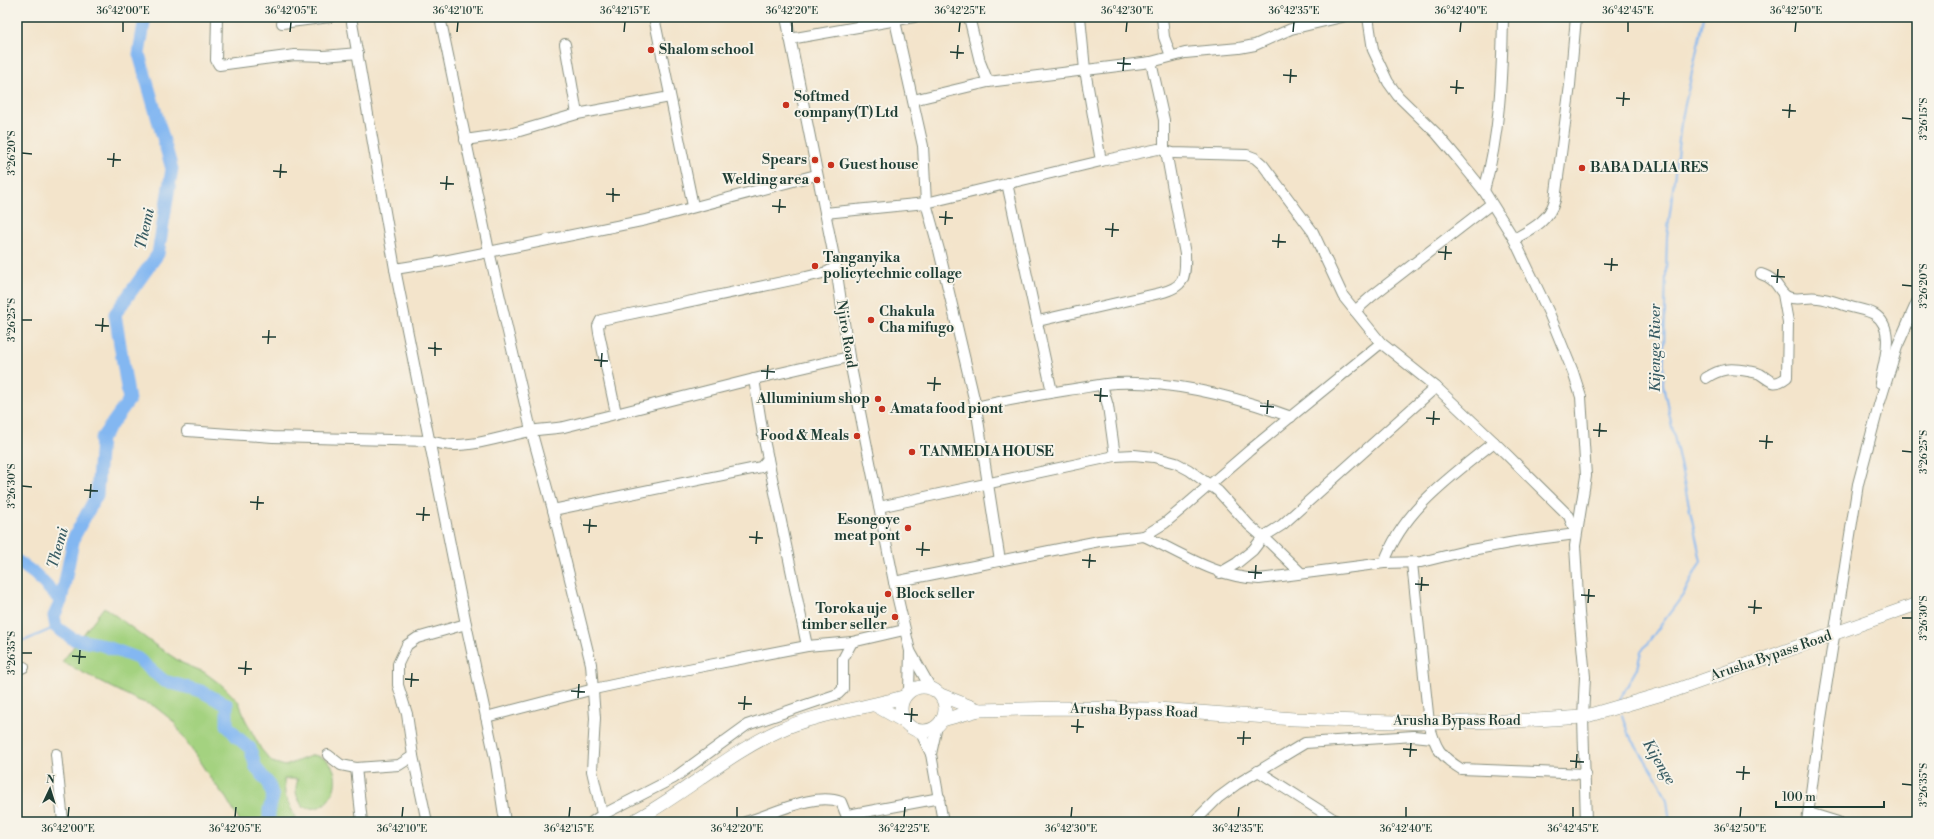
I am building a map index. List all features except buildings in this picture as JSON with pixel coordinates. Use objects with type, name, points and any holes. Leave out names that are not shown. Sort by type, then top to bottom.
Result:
[{"type":"main road","name":"Arusha Bypass Road","points":[[920,731],[932,729],[940,723],[979,710],[1158,709],[1294,719],[1429,723],[1529,721],[1583,717],[1676,690],[1917,604]]},
{"type":"main road","points":[[632,822],[651,812],[698,782],[735,755],[779,730],[807,719],[875,705],[923,686],[936,691],[945,707],[940,723]]},
{"type":"main road","name":"Arusha Bypass Road","points":[[936,691],[979,710]]},
{"type":"main road","points":[[905,722],[900,710],[906,694]]},
{"type":"main road","points":[[875,705],[920,731]]},
{"type":"street","points":[[217,17],[216,60],[219,65],[295,55],[324,56],[358,53]]},
{"type":"street","points":[[282,23],[330,17]]},
{"type":"street","points":[[351,17],[395,269],[486,717],[505,822]]},
{"type":"street","points":[[440,17],[489,251],[531,430],[584,633],[594,689],[595,718],[592,771],[603,818]]},
{"type":"street","points":[[654,17],[693,206]]},
{"type":"street","name":"Njiro Road","points":[[786,17],[816,175],[836,267],[850,357],[904,630],[910,651],[936,691]]},
{"type":"street","points":[[790,39],[914,17]]},
{"type":"street","points":[[969,17],[980,62],[988,82]]},
{"type":"street","points":[[1080,17],[1085,70],[1101,161]]},
{"type":"street","points":[[1162,17],[1164,37],[1171,56]]},
{"type":"street","points":[[913,100],[988,82],[1151,62],[1171,56],[1254,45],[1291,29],[1342,17]]},
{"type":"street","points":[[1368,17],[1373,50],[1388,82],[1398,96],[1437,134],[1484,191],[1514,238],[1549,313],[1573,372],[1581,397],[1586,476],[1575,546],[1585,677],[1583,717],[1586,774],[1586,822]]},
{"type":"street","points":[[1484,191],[1491,165],[1499,106],[1502,73],[1503,17]]},
{"type":"street","points":[[1514,238],[1547,218],[1554,205],[1560,177],[1576,17]]},
{"type":"street","points":[[895,21],[923,146],[926,203],[939,250],[976,407],[1000,561]]},
{"type":"street","points":[[565,44],[577,114]]},
{"type":"street","points":[[1038,321],[1173,290],[1179,286],[1186,271],[1185,254],[1165,151],[1164,120],[1151,62]]},
{"type":"street","points":[[465,140],[513,133],[577,114],[670,97]]},
{"type":"street","points":[[825,213],[926,203],[1150,150],[1171,153],[1236,155],[1255,158],[1263,165],[1313,232],[1339,290],[1381,343],[1436,387],[1494,442],[1569,516],[1576,534]]},
{"type":"street","points":[[395,269],[646,220],[693,206],[816,175]]},
{"type":"street","points":[[1007,183],[1038,321],[1052,392]]},
{"type":"street","points":[[1355,311],[1372,296],[1491,204]]},
{"type":"street","points":[[616,413],[599,333],[598,326],[601,320],[806,278],[827,272],[836,267]]},
{"type":"street","points":[[1706,378],[1716,372],[1730,368],[1759,373],[1768,381],[1773,382],[1787,377],[1788,322],[1783,294],[1770,277],[1761,274]]},
{"type":"street","points":[[1783,294],[1794,298],[1817,297],[1878,316],[1885,328],[1887,340],[1878,405]]},
{"type":"street","points":[[1838,822],[1808,818],[1821,719],[1858,484],[1878,405],[1898,347],[1917,302]]},
{"type":"street","points":[[894,582],[1099,540],[1144,536],[1165,523],[1381,343]]},
{"type":"street","points":[[187,431],[273,437],[430,441],[446,445],[463,445],[531,430],[559,428],[754,378],[850,357]]},
{"type":"street","points":[[754,378],[768,459],[807,646]]},
{"type":"street","points":[[976,407],[1021,396],[1102,385],[1141,384],[1201,391],[1243,401],[1291,417]]},
{"type":"street","points":[[1102,385],[1108,406],[1115,456]]},
{"type":"street","points":[[1220,573],[1237,563],[1253,550],[1263,537],[1282,525],[1302,508],[1436,387]]},
{"type":"street","points":[[1384,563],[1400,529],[1434,491],[1494,442]]},
{"type":"street","points":[[879,507],[1115,456],[1147,456],[1176,463],[1210,484],[1249,525],[1301,573]]},
{"type":"street","points":[[553,510],[761,467],[768,459]]},
{"type":"street","points":[[1144,536],[1220,573],[1260,579],[1384,563],[1412,563],[1515,542],[1576,534]]},
{"type":"street","points":[[1412,563],[1429,723],[1432,738],[1444,758],[1461,769],[1586,774]]},
{"type":"street","points":[[428,822],[413,756],[409,727],[398,685],[398,664],[407,645],[417,638],[466,624]]},
{"type":"street","points":[[486,717],[594,689],[807,646],[852,642],[904,630]]},
{"type":"street","points":[[592,822],[603,818],[674,778],[747,725],[838,694],[843,689],[843,659],[852,642]]},
{"type":"street","name":"Njiro Road","points":[[906,694],[910,651]]},
{"type":"street","points":[[931,754],[940,723]]},
{"type":"street","points":[[920,731],[931,754],[940,798],[943,822]]},
{"type":"street","points":[[1194,822],[1218,798],[1258,771],[1305,743],[1414,736],[1432,738]]},
{"type":"street","points":[[56,754],[63,822]]},
{"type":"street","points":[[328,755],[342,765],[356,768],[399,764],[413,756]]},
{"type":"street","points":[[356,768],[362,822]]},
{"type":"street","points":[[1258,771],[1338,822]]},
{"type":"street","points":[[745,822],[819,799],[833,799],[840,802],[848,819],[940,798]]},
{"type":"green space","points":[[104,607],[182,663],[204,672],[224,687],[239,702],[245,719],[261,749],[272,762],[285,766],[313,755],[325,759],[331,764],[334,771],[335,786],[328,800],[323,805],[316,808],[303,807],[296,794],[298,779],[284,779],[285,795],[297,822],[240,822],[226,798],[211,779],[173,721],[154,706],[137,700],[62,662]]},
{"type":"waterway","name":"Themi","points":[[145,17],[139,54],[172,169],[158,254],[115,314],[129,400],[101,439],[97,495],[74,537],[61,601],[54,616],[56,627],[73,639],[99,644],[137,658],[164,681],[201,691],[227,705],[227,725],[237,737],[250,748],[256,768],[269,784],[273,797],[269,810],[269,822]]},
{"type":"waterway","name":"Kijenge River","points":[[1619,701],[1637,668],[1641,652],[1683,595],[1701,561],[1663,385],[1667,237],[1681,123],[1704,17]]},
{"type":"waterway","points":[[17,561],[35,574],[61,601]]},
{"type":"waterway","points":[[17,640],[26,640],[56,627]]},
{"type":"waterway","name":"Kijenge","points":[[1622,715],[1628,733],[1660,783],[1667,800],[1670,822]]},
{"type":"place","name":"Shalom school","points":[[651,50]]},
{"type":"place","name":"Softmed company(T) Ltd","points":[[786,105]]},
{"type":"place","name":"Spears","points":[[815,160]]},
{"type":"place","name":"Guest house","points":[[831,165]]},
{"type":"place","name":"BABA DALIA RES","points":[[1582,168]]},
{"type":"place","name":"Welding area","points":[[817,180]]},
{"type":"place","name":"Tanganyika policytechnic collage","points":[[815,266]]},
{"type":"place","name":"Chakula Cha mifugo","points":[[871,320]]},
{"type":"place","name":"Alluminium shop","points":[[878,399]]},
{"type":"place","name":"Amata food piont","points":[[882,409]]},
{"type":"place","name":"Food & Meals","points":[[857,436]]},
{"type":"place","name":"TANMEDIA HOUSE","points":[[912,452]]},
{"type":"place","name":"Esongoye meat pont","points":[[908,528]]},
{"type":"place","name":"Block seller","points":[[888,594]]},
{"type":"place","name":"Toroka uje timber seller","points":[[895,617]]}]
